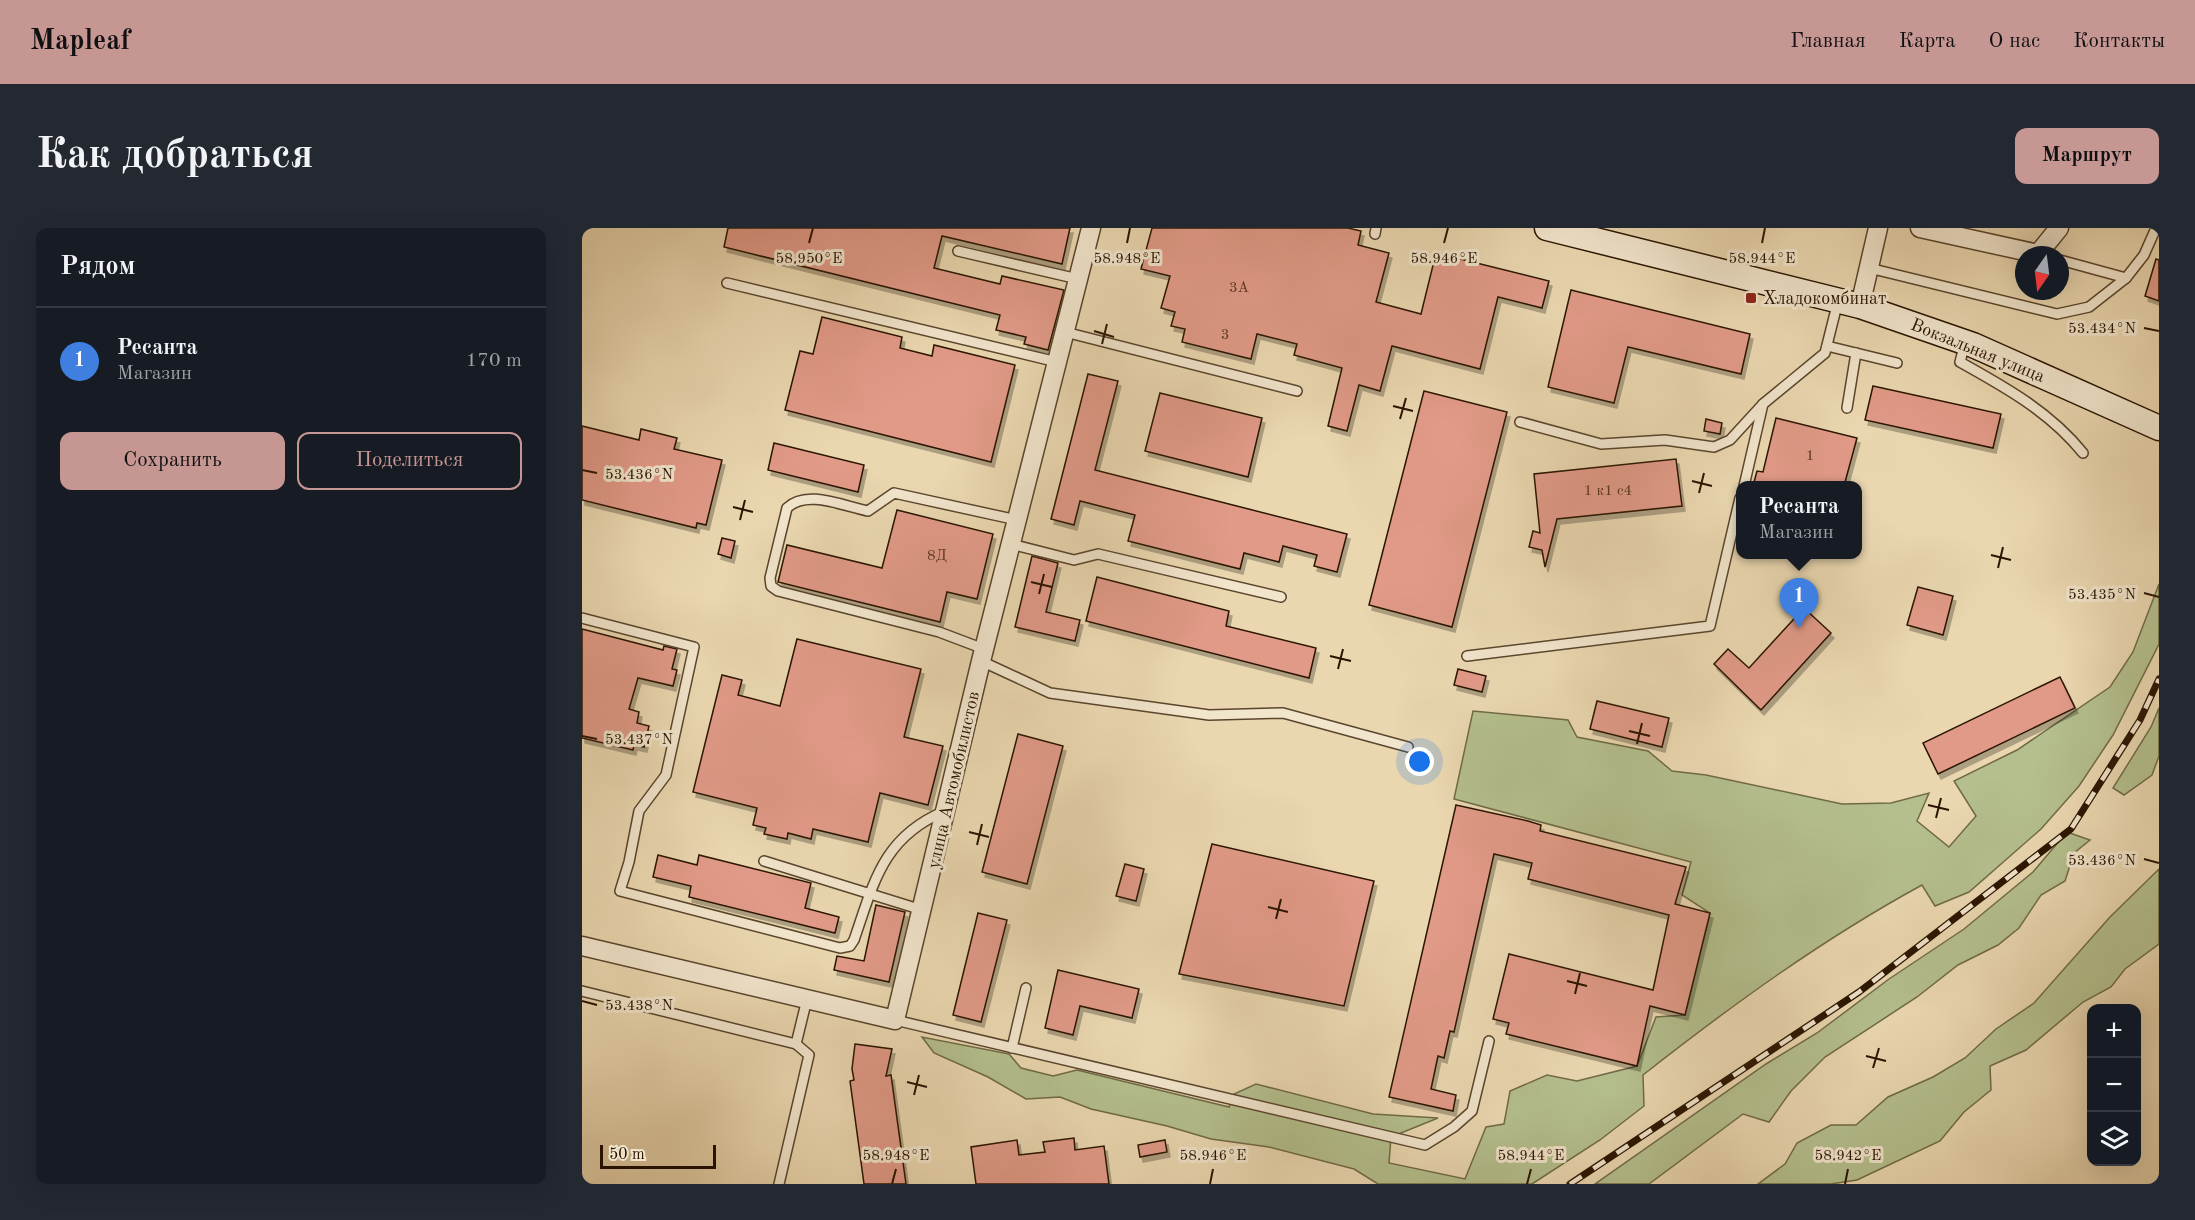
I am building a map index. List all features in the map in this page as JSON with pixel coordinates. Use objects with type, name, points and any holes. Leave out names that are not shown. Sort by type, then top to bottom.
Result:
[{"type":"main road","name":"Вокзальная улица","points":[[1547,228],[1596,234],[1849,304],[1965,342],[2159,428]]},
{"type":"street","name":"улица Автомобилистов","points":[[895,1020],[982,655],[1091,228]]},
{"type":"street","points":[[1849,304],[1869,268],[1878,228]]},
{"type":"street","points":[[1920,228],[2015,249]]},
{"type":"street","points":[[2046,246],[2059,228]]},
{"type":"street","points":[[582,946],[895,1020]]},
{"type":"lane","points":[[1869,268],[2057,314],[2089,307],[2126,278],[2144,255],[2156,228]]},
{"type":"lane","points":[[958,251],[1078,279]]},
{"type":"lane","points":[[2069,262],[2126,278]]},
{"type":"lane","points":[[728,283],[1057,362]]},
{"type":"lane","points":[[1520,422],[1601,444],[1665,440],[1714,447],[1730,440],[1763,404],[1825,353],[1849,304]]},
{"type":"lane","points":[[1065,332],[1297,391]]},
{"type":"lane","points":[[1965,342],[1959,362],[2023,399],[2067,433],[2083,453]]},
{"type":"lane","points":[[1827,346],[1897,363]]},
{"type":"lane","points":[[1847,408],[1857,353]]},
{"type":"lane","points":[[1744,481],[1763,404]]},
{"type":"lane","points":[[1017,520],[894,493],[868,511],[807,498],[795,500],[787,508],[770,578],[771,586],[778,591],[939,632],[1050,693],[1209,715],[1283,713],[1408,747]]},
{"type":"lane","points":[[1467,656],[1710,626],[1736,515]]},
{"type":"lane","points":[[1011,544],[1074,560],[1098,554],[1281,597]]},
{"type":"lane","points":[[582,618],[694,647],[666,775],[639,811],[629,862],[620,891],[840,948],[849,946],[854,940],[880,869],[900,839],[923,820],[945,812]]},
{"type":"lane","points":[[764,861],[922,910]]},
{"type":"lane","points":[[1012,1047],[1026,988]]},
{"type":"lane","points":[[582,991],[796,1044],[809,1055],[779,1184]]},
{"type":"lane","points":[[796,1044],[807,999]]},
{"type":"lane","points":[[895,1020],[1425,1145],[1454,1127],[1472,1111],[1489,1041]]},
{"type":"green space","points":[[2159,584],[2159,644],[2113,735],[2079,786],[2041,829],[1969,892],[1935,906],[1922,885],[1849,928],[1779,974],[1710,1023],[1643,1075],[1644,1106],[1600,1140],[1532,1184],[1378,1184],[1354,1169],[1269,1147],[1211,1139],[1167,1126],[1091,1109],[1060,1097],[1026,1099],[988,1077],[934,1053],[922,1037],[1009,1054],[1021,1068],[1053,1076],[1077,1070],[1229,1107],[1234,1094],[1256,1084],[1373,1114],[1438,1118],[1391,1137],[1389,1163],[1465,1179],[1486,1127],[1504,1124],[1510,1091],[1547,1075],[1577,1081],[1637,1066],[1656,1017],[1685,1015],[1710,913],[1682,895],[1691,862],[1454,799],[1473,711],[1568,720],[1577,737],[1648,751],[1672,771],[1706,775],[1842,804],[1891,803],[1929,793],[1917,821],[1949,847],[1976,816],[1954,781],[2017,750],[2110,687],[2133,652]]},
{"type":"green space","points":[[2159,708],[2159,756],[2152,775],[2124,795],[2113,788],[2151,727]]},
{"type":"green space","points":[[2067,832],[2090,840],[2074,853],[2065,881],[2041,895],[2019,928],[1998,945],[1958,965],[1917,997],[1825,1057],[1791,1091],[1769,1122],[1743,1114],[1649,1184],[1595,1184],[1766,1064],[1817,1033],[1889,979],[1964,929],[2033,872]]},
{"type":"green space","points":[[2159,869],[2159,944],[2125,969],[2111,987],[2083,1002],[2026,1050],[1990,1066],[1991,1090],[1964,1112],[1940,1141],[1857,1180],[1831,1184],[1758,1184],[1785,1164],[1797,1143],[1831,1125],[1856,1125],[1888,1097],[1933,1077],[1965,1058],[1996,1029],[2034,1003],[2110,917]]},
{"type":"building","points":[[728,228],[1070,228],[1062,264],[942,236],[934,268],[1000,284],[1002,276],[1064,290],[1048,350],[1024,344],[1026,337],[996,330],[1000,315],[724,247]]},
{"type":"building","points":[[1152,228],[1348,228],[1361,231],[1358,245],[1389,253],[1376,302],[1421,314],[1436,253],[1549,281],[1542,308],[1498,297],[1480,369],[1392,346],[1380,391],[1359,385],[1347,431],[1328,426],[1342,368],[1294,355],[1297,344],[1257,334],[1251,359],[1182,342],[1185,329],[1171,326],[1175,312],[1161,308],[1170,276],[1141,269]]},
{"type":"building","points":[[2156,259],[2159,260],[2159,301],[2145,296]]},
{"type":"building","points":[[1571,290],[1750,334],[1741,374],[1628,347],[1614,403],[1548,387]]},
{"type":"building","points":[[822,317],[902,337],[900,348],[932,356],[934,345],[1015,365],[991,462],[785,410],[800,351],[813,354]]},
{"type":"building","points":[[1088,374],[1118,381],[1095,470],[1347,534],[1337,572],[1314,566],[1317,555],[1283,546],[1279,562],[1244,553],[1240,569],[1128,541],[1135,515],[1080,501],[1074,525],[1051,519]]},
{"type":"building","points":[[1873,386],[2001,414],[1993,448],[1865,420]]},
{"type":"building","points":[[1424,391],[1507,412],[1452,627],[1369,605]]},
{"type":"building","points":[[1160,393],[1262,418],[1248,477],[1145,451]]},
{"type":"building","points":[[1776,418],[1857,438],[1845,481],[1754,481],[1757,471],[1763,472]]},
{"type":"building","points":[[1706,419],[1722,423],[1720,434],[1704,431]]},
{"type":"building","points":[[582,426],[639,440],[641,429],[677,438],[674,449],[722,460],[706,525],[697,523],[696,528],[582,500]]},
{"type":"building","points":[[774,443],[864,465],[858,492],[768,470]]},
{"type":"building","points":[[1676,459],[1682,506],[1557,519],[1545,567],[1542,550],[1529,547],[1533,531],[1540,533],[1534,474]]},
{"type":"building","points":[[897,510],[993,534],[977,599],[947,592],[940,622],[778,582],[787,545],[882,568]]},
{"type":"building","points":[[722,538],[735,541],[731,558],[718,554]]},
{"type":"building","points":[[1032,556],[1058,563],[1046,612],[1080,620],[1075,641],[1015,627]]},
{"type":"building","points":[[1097,577],[1229,611],[1226,626],[1316,648],[1309,678],[1086,621]]},
{"type":"building","points":[[1918,587],[1953,596],[1943,635],[1907,625]]},
{"type":"building","points":[[1804,608],[1831,633],[1761,710],[1714,664],[1728,649],[1749,668]]},
{"type":"building","points":[[582,629],[663,650],[664,646],[677,649],[672,669],[677,670],[673,686],[638,678],[629,709],[639,712],[637,723],[649,726],[644,747],[634,745],[633,750],[582,738]]},
{"type":"building","points":[[797,639],[921,669],[904,737],[943,746],[928,805],[880,793],[868,842],[813,829],[811,839],[788,833],[787,839],[764,834],[766,828],[753,825],[757,808],[693,792],[722,675],[742,680],[738,695],[780,706]]},
{"type":"building","points":[[1458,669],[1486,676],[1482,692],[1454,685]]},
{"type":"building","points":[[2060,677],[2075,708],[1938,774],[1923,743]]},
{"type":"building","points":[[1597,701],[1669,718],[1662,747],[1590,729]]},
{"type":"building","points":[[1018,734],[1063,746],[1027,884],[982,872]]},
{"type":"building","points":[[1456,805],[1528,821],[1541,825],[1540,831],[1686,867],[1675,904],[1710,913],[1685,1015],[1650,1006],[1637,1066],[1506,1034],[1509,1023],[1493,1019],[1509,954],[1653,990],[1669,915],[1528,879],[1532,863],[1494,854],[1454,1032],[1450,1031],[1444,1058],[1438,1056],[1431,1089],[1456,1095],[1453,1111],[1389,1097]]},
{"type":"building","points":[[1212,844],[1374,881],[1344,1006],[1179,974]]},
{"type":"building","points":[[658,855],[697,865],[699,855],[811,883],[805,908],[839,917],[835,933],[689,897],[691,886],[653,877]]},
{"type":"building","points":[[1125,864],[1144,869],[1136,901],[1116,896]]},
{"type":"building","points":[[876,905],[905,912],[889,982],[834,970],[837,956],[864,961]]},
{"type":"building","points":[[978,913],[1007,920],[981,1022],[953,1015]]},
{"type":"building","points":[[1058,970],[1139,989],[1132,1018],[1080,1006],[1073,1035],[1045,1028]]},
{"type":"building","points":[[855,1044],[892,1049],[886,1076],[891,1075],[906,1184],[864,1184],[850,1081],[854,1080],[852,1069]]},
{"type":"building","points":[[1074,1138],[1075,1150],[1104,1146],[1109,1184],[976,1184],[971,1147],[1017,1140],[1019,1155],[1045,1152],[1043,1142]]},
{"type":"building","points":[[1165,1140],[1167,1152],[1140,1157],[1138,1145]]},
{"type":"railway","points":[[1570,1184],[1859,992],[2071,829],[2140,720],[2159,679]]},
{"type":"place","name":"Хладокомбинат","points":[[1751,298]]},
{"type":"place","name":"Ресанта","points":[[1799,628]]}]
